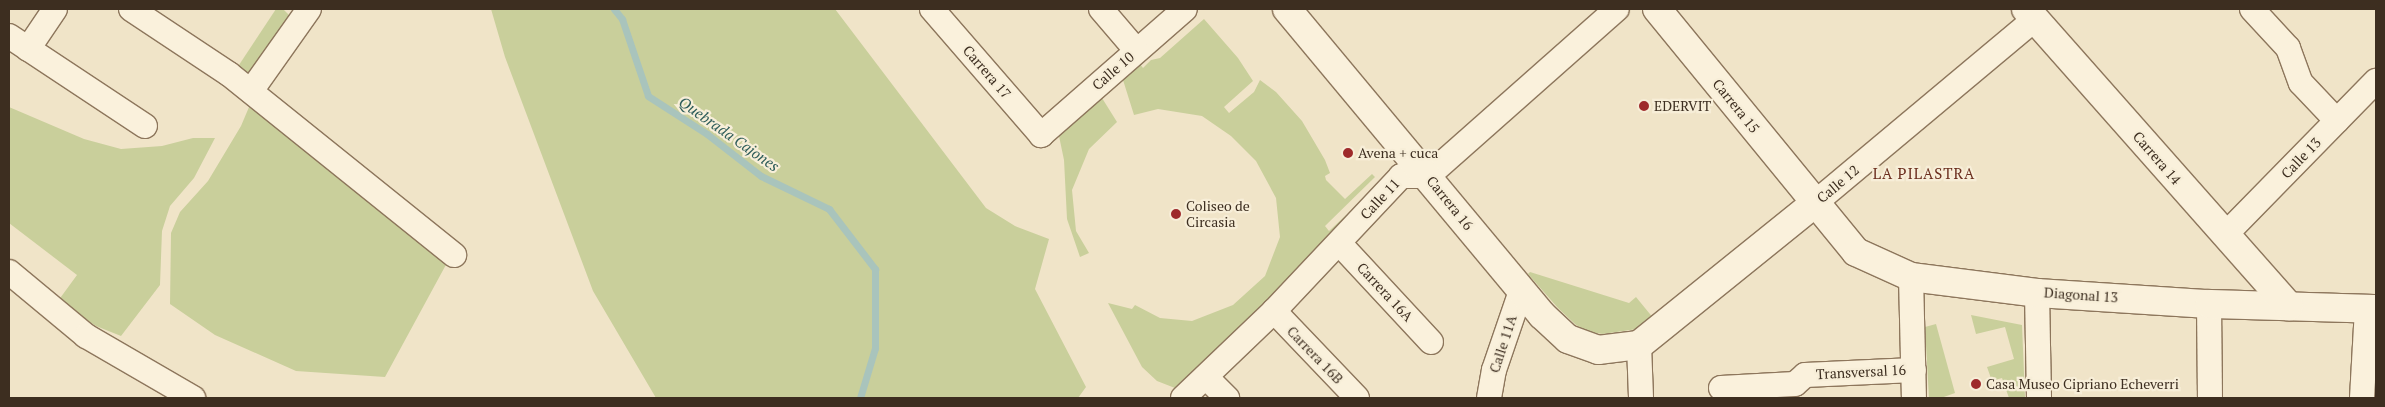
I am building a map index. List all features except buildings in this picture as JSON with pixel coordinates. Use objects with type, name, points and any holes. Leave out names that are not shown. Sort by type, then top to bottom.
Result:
[{"type":"main road","name":"Carrera 16","points":[[1287,9],[1428,176],[1521,291],[1568,338],[1598,350],[1639,345]]},
{"type":"main road","name":"Carrera 15","points":[[1657,9],[1816,202]]},
{"type":"main road","name":"Carrera 14","points":[[2030,14],[2289,306]]},
{"type":"main road","name":"Diagonal 13","points":[[1816,202],[1856,252],[1912,277],[2037,292],[2209,304],[2372,309]]},
{"type":"main road","name":"Calle 12","points":[[1639,345],[1816,202]]},
{"type":"street","points":[[28,49],[55,9]]},
{"type":"street","points":[[132,9],[251,90],[454,255]]},
{"type":"street","name":"Carrera 17","points":[[932,9],[1041,135]]},
{"type":"street","points":[[1101,9],[1136,50]]},
{"type":"street","name":"Calle 10","points":[[1041,135],[1185,9]]},
{"type":"street","points":[[1428,176],[1617,9]]},
{"type":"street","points":[[2252,9],[2288,48],[2301,83],[2337,120]]},
{"type":"street","points":[[251,90],[304,10]]},
{"type":"street","name":"Calle 12","points":[[1816,202],[2030,14]]},
{"type":"street","points":[[9,36],[145,126]]},
{"type":"street","name":"Calle 13","points":[[2225,235],[2376,81]]},
{"type":"street","name":"Calle 11","points":[[1183,398],[1274,311],[1402,176],[1428,176]]},
{"type":"street","name":"Carrera 16A","points":[[1339,243],[1431,342]]},
{"type":"street","points":[[9,272],[86,336],[193,398]]},
{"type":"street","points":[[1912,277],[1914,398]]},
{"type":"street","name":"Calle 11A","points":[[1489,398],[1494,370],[1521,291]]},
{"type":"street","points":[[2037,292],[2039,398]]},
{"type":"street","points":[[2209,304],[2210,398]]},
{"type":"street","points":[[2362,398],[2372,309]]},
{"type":"street","name":"Carrera 16B","points":[[1274,311],[1357,398]]},
{"type":"street","points":[[1639,345],[1642,398]]},
{"type":"street","name":"Transversal 16","points":[[1721,388],[1795,384],[1805,375],[1914,370]]},
{"type":"street","points":[[1805,375],[1806,398]]},
{"type":"street","points":[[1206,377],[1227,398]]},
{"type":"green space","points":[[276,9],[283,9],[290,16],[250,78],[237,68]]},
{"type":"green space","points":[[491,9],[835,9],[986,208],[1015,226],[1049,239],[1035,289],[1086,387],[1078,398],[656,398],[593,291],[505,57]]},
{"type":"green space","points":[[1204,19],[1238,58],[1253,81],[1224,107],[1229,113],[1254,92],[1260,80],[1276,92],[1302,121],[1325,160],[1330,173],[1325,176],[1326,180],[1345,199],[1372,174],[1375,177],[1325,226],[1329,231],[1387,177],[1332,238],[1175,388],[1157,381],[1142,367],[1108,303],[1132,309],[1135,305],[1160,318],[1192,321],[1233,305],[1265,276],[1280,237],[1276,198],[1256,161],[1231,136],[1202,116],[1158,109],[1134,115],[1123,80],[1140,64],[1143,68],[1151,60],[1160,58]]},
{"type":"green space","points":[[1102,98],[1117,122],[1089,149],[1072,190],[1076,231],[1089,253],[1080,257],[1067,219],[1064,160],[1059,136]]},
{"type":"green space","points":[[252,100],[448,261],[385,377],[296,371],[215,335],[170,304],[171,233],[180,212],[208,181],[241,126]]},
{"type":"green space","points":[[9,107],[84,139],[121,149],[162,146],[193,138],[215,138],[194,178],[170,206],[162,231],[160,285],[121,336],[96,326],[58,301],[77,275],[9,223]]},
{"type":"green space","points":[[1530,272],[1629,303],[1636,297],[1654,319],[1637,329],[1603,334],[1589,332],[1576,325],[1558,308],[1528,274]]},
{"type":"green space","points":[[1971,315],[2022,325],[2025,398],[2009,398],[2002,378],[1992,381],[1987,367],[2014,359],[2005,327],[1976,334]]},
{"type":"green space","points":[[1936,324],[1955,393],[1941,398],[1929,398],[1925,327]]},
{"type":"waterway","name":"Quebrada Cajones","points":[[614,9],[622,19],[648,96],[707,134],[761,176],[829,209],[875,269],[875,348],[860,398]]},
{"type":"place","name":"EDERVIT","points":[[1644,106]]},
{"type":"place","name":"Avena + cuca","points":[[1348,153]]},
{"type":"place","name":"Coliseo de Circasia","points":[[1176,214]]},
{"type":"place","name":"Casa Museo Cipriano Echeverri","points":[[1976,384]]},
{"type":"district","name":"LA PILASTRA","points":[[1924,174]]}]
